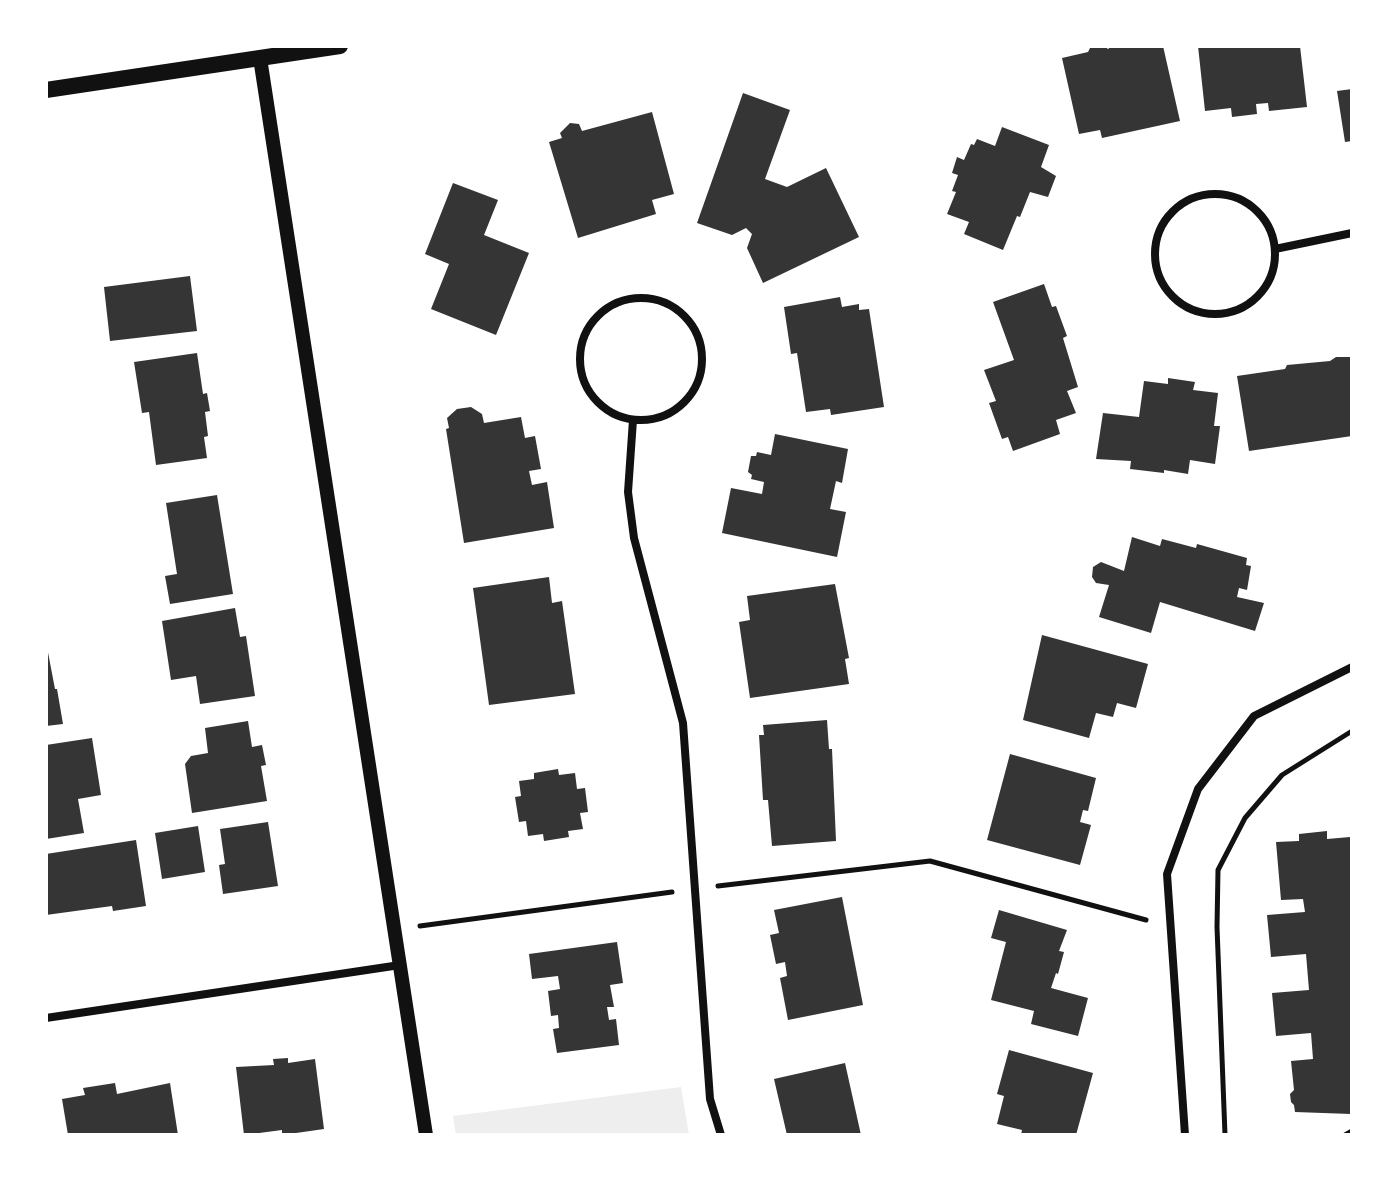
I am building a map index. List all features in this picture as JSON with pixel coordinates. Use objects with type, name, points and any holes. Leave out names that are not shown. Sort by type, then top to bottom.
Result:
[{"type":"main road","points":[[46,90],[340,46]]},
{"type":"street","points":[[260,58],[426,1135]]},
{"type":"street","points":[[1223,194],[1243,200],[1259,212],[1271,229],[1275,249],[1274,268],[1254,300],[1237,310],[1218,314],[1190,308],[1167,291],[1158,274],[1155,253],[1158,233],[1168,216],[1184,203],[1203,195],[1223,194]]},
{"type":"street","points":[[1275,249],[1352,233]]},
{"type":"street","points":[[631,298],[653,299],[672,306],[688,320],[699,337],[702,358],[699,379],[689,397],[674,411],[654,419],[633,420],[614,415],[598,404],[580,369],[580,350],[586,332],[597,315],[613,304],[631,298]]},
{"type":"street","points":[[633,420],[628,492],[634,538],[683,723],[710,1099],[721,1135]]},
{"type":"street","points":[[1185,1135],[1167,874],[1198,789],[1254,716],[1352,667]]},
{"type":"street","points":[[46,1018],[400,965]]},
{"type":"path","points":[[1225,1135],[1217,927],[1218,870],[1245,818],[1282,775],[1352,731]]},
{"type":"path","points":[[396,930],[930,861],[1170,927]]},
{"type":"path","points":[[1345,1135],[1352,1131]]},
{"type":"shaded area","points":[[681,1087],[689,1135],[456,1135],[453,1116]]},
{"type":"building","points":[[1091,46],[1108,49],[1112,46],[1163,46],[1180,121],[1102,138],[1100,130],[1079,134],[1062,58],[1088,52]]},
{"type":"building","points":[[1198,46],[1300,46],[1307,107],[1269,111],[1268,103],[1256,104],[1257,114],[1232,117],[1231,108],[1205,111]]},
{"type":"building","points":[[1352,89],[1352,141],[1345,142],[1337,91]]},
{"type":"building","points":[[743,93],[790,110],[765,179],[787,187],[826,168],[859,237],[763,283],[747,248],[752,234],[746,228],[732,235],[697,223]]},
{"type":"building","points":[[652,112],[674,194],[652,200],[656,214],[578,238],[549,142],[562,138],[560,133],[570,123],[579,124],[582,131]]},
{"type":"building","points":[[1002,127],[1049,145],[1041,167],[1056,176],[1048,197],[1030,192],[1003,250],[964,234],[969,222],[947,214],[956,192],[952,191],[958,175],[952,173],[957,157],[964,160],[971,144],[974,145],[977,139],[995,146]]},
{"type":"building","points":[[453,183],[498,200],[484,235],[529,253],[496,335],[431,309],[449,264],[425,254]]},
{"type":"building","points":[[190,276],[197,331],[110,341],[104,287]]},
{"type":"building","points":[[1044,284],[1067,336],[1063,338],[1078,387],[1067,391],[1076,413],[1056,420],[1060,434],[1013,451],[1008,437],[1002,439],[989,403],[996,401],[984,370],[1014,360],[993,302]]},
{"type":"building","points":[[840,297],[842,307],[859,304],[859,310],[869,309],[884,407],[831,415],[830,409],[806,412],[797,353],[791,354],[784,307]]},
{"type":"building","points":[[197,353],[203,394],[207,393],[210,411],[205,412],[207,458],[156,465],[149,412],[142,413],[134,362]]},
{"type":"building","points":[[1336,357],[1352,357],[1352,436],[1249,451],[1237,376],[1285,369],[1287,365],[1330,361]]},
{"type":"building","points":[[1168,378],[1195,382],[1193,390],[1218,393],[1214,426],[1220,426],[1215,464],[1190,460],[1188,474],[1164,470],[1164,473],[1130,469],[1131,461],[1096,459],[1103,413],[1139,417],[1144,381],[1168,384]]},
{"type":"building","points":[[471,407],[482,414],[484,423],[521,417],[525,438],[535,436],[541,469],[529,471],[532,485],[547,482],[554,528],[464,543],[446,429],[449,428],[447,418],[457,409]]},
{"type":"building","points":[[775,434],[848,449],[842,483],[836,481],[830,509],[846,512],[837,557],[722,533],[731,488],[762,494],[764,482],[751,479],[752,475],[748,472],[751,456],[756,456],[757,452],[771,455]]},
{"type":"building","points":[[217,495],[233,594],[170,604],[165,576],[177,574],[166,503]]},
{"type":"building","points":[[1132,537],[1160,546],[1162,539],[1196,548],[1197,544],[1247,558],[1246,565],[1251,566],[1247,590],[1239,588],[1237,597],[1264,603],[1255,631],[1160,602],[1151,633],[1099,617],[1109,585],[1096,583],[1092,577],[1093,567],[1101,562],[1124,571]]},
{"type":"building","points":[[549,577],[552,603],[562,601],[575,694],[489,705],[473,588]]},
{"type":"building","points":[[835,584],[849,658],[845,659],[849,684],[750,698],[739,622],[750,620],[747,596]]},
{"type":"building","points":[[235,608],[240,637],[246,636],[255,696],[200,704],[196,676],[171,680],[162,621]]},
{"type":"building","points":[[1042,635],[1148,664],[1136,708],[1117,703],[1113,717],[1096,713],[1089,738],[1023,720]]},
{"type":"building","points":[[46,642],[63,724],[46,726]]},
{"type":"building","points":[[827,720],[829,749],[832,749],[836,841],[772,846],[768,800],[763,800],[759,735],[764,735],[763,725]]},
{"type":"building","points":[[248,721],[252,747],[262,745],[266,765],[261,766],[267,801],[192,813],[185,764],[191,756],[208,753],[205,728]]},
{"type":"building","points":[[92,738],[101,795],[78,799],[84,833],[46,839],[46,745]]},
{"type":"building","points":[[1010,754],[1096,778],[1088,811],[1083,810],[1080,822],[1091,825],[1080,865],[987,840]]},
{"type":"building","points":[[558,769],[559,775],[575,773],[577,789],[585,788],[588,812],[580,813],[583,829],[568,831],[569,837],[544,841],[543,834],[528,836],[526,821],[519,822],[515,797],[521,796],[519,781],[534,779],[534,773]]},
{"type":"building","points":[[268,822],[278,886],[223,894],[219,865],[225,864],[220,829]]},
{"type":"building","points":[[198,826],[205,872],[162,879],[155,833]]},
{"type":"building","points":[[1327,831],[1327,839],[1350,837],[1351,1114],[1295,1112],[1290,1094],[1294,1090],[1291,1061],[1313,1059],[1311,1033],[1276,1036],[1272,993],[1309,990],[1306,954],[1271,957],[1267,915],[1305,912],[1303,899],[1281,900],[1276,842],[1299,841],[1299,834]]},
{"type":"building","points":[[136,840],[146,906],[113,911],[112,906],[46,915],[46,854]]},
{"type":"building","points":[[842,897],[863,1005],[788,1020],[780,978],[787,976],[785,962],[776,964],[770,935],[779,933],[774,910]]},
{"type":"building","points":[[999,910],[1067,930],[1059,951],[1064,952],[1058,974],[1051,988],[1088,998],[1078,1036],[1031,1024],[1034,1011],[991,1000],[1006,942],[991,938]]},
{"type":"building","points":[[617,942],[623,983],[610,985],[614,1007],[607,1007],[609,1020],[616,1019],[619,1045],[557,1053],[553,1029],[559,1028],[558,1015],[551,1016],[548,991],[560,989],[558,976],[532,979],[529,954]]},
{"type":"building","points":[[1009,1050],[1093,1073],[1076,1135],[1021,1135],[1022,1130],[997,1124],[1004,1096],[997,1094]]},
{"type":"building","points":[[288,1058],[288,1063],[315,1059],[324,1129],[282,1135],[282,1130],[244,1135],[236,1067],[274,1065],[273,1059]]},
{"type":"building","points":[[845,1063],[861,1135],[787,1135],[774,1079]]},
{"type":"building","points":[[115,1083],[117,1094],[170,1083],[178,1135],[68,1135],[62,1099],[85,1095],[83,1088]]}]
